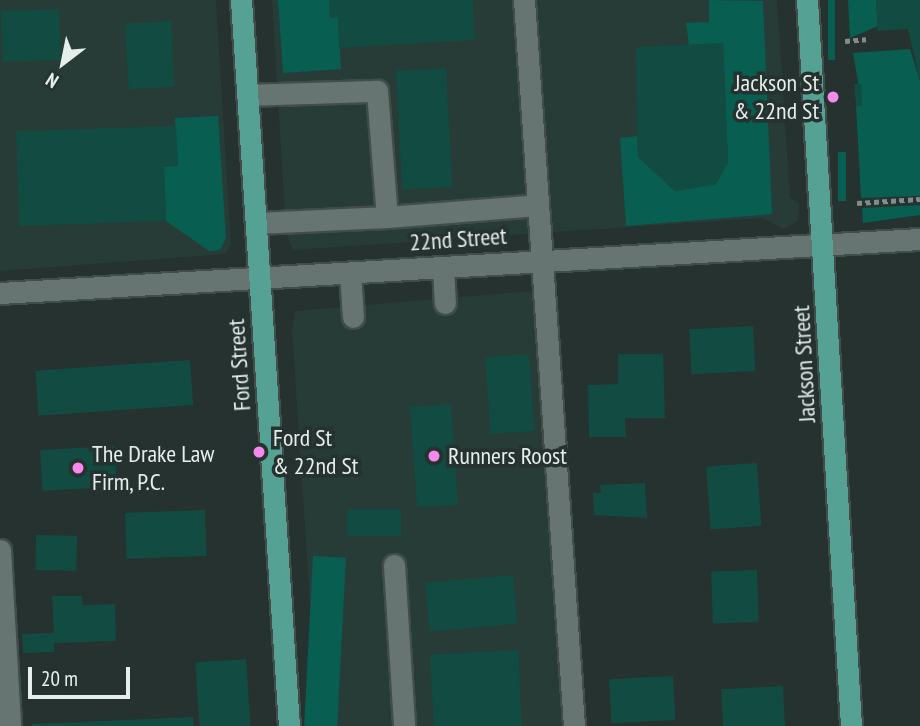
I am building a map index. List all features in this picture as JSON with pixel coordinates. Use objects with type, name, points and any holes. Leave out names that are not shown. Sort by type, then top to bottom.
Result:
[{"type":"main road","name":"Ford Street","points":[[241,0],[289,726]]},
{"type":"main road","name":"Jackson Street","points":[[807,0],[851,726]]},
{"type":"street","points":[[524,0],[574,726]]},
{"type":"street","points":[[247,95],[377,92],[387,216]]},
{"type":"street","points":[[256,223],[538,205]]},
{"type":"street","name":"22nd Street","points":[[0,293],[260,280],[542,260],[920,239]]},
{"type":"street","points":[[443,267],[445,303]]},
{"type":"street","points":[[350,273],[352,317]]},
{"type":"street","points":[[0,550],[10,726]]},
{"type":"street","points":[[394,565],[404,726]]},
{"type":"path","points":[[845,41],[866,39]]},
{"type":"path","points":[[857,202],[920,199]]},
{"type":"shaded area","points":[[0,0],[216,0],[231,245],[225,254],[0,271]]},
{"type":"shaded area","points":[[272,0],[777,0],[790,197],[799,203],[798,221],[783,229],[763,218],[293,250],[286,232]]},
{"type":"shaded area","points":[[544,290],[574,726],[318,726],[292,330],[295,311]]},
{"type":"green space","points":[[278,0],[329,0],[330,18],[338,17],[341,69],[283,73]]},
{"type":"green space","points":[[709,0],[763,1],[772,214],[626,226],[620,138],[637,136],[638,157],[675,191],[716,184],[728,162],[723,44],[689,45],[686,23],[709,22]]},
{"type":"green space","points":[[828,0],[835,0],[835,60],[828,60]]},
{"type":"green space","points":[[848,0],[876,0],[878,26],[850,38]]},
{"type":"green space","points":[[910,49],[920,81],[920,196],[861,198],[856,106],[862,105],[853,53]]},
{"type":"green space","points":[[218,116],[226,238],[220,250],[209,251],[166,221],[164,167],[178,165],[175,118]]},
{"type":"green space","points":[[838,152],[846,152],[846,201],[838,201]]},
{"type":"green space","points":[[920,205],[920,215],[863,223],[862,208]]},
{"type":"green space","points":[[313,556],[346,558],[337,726],[304,726]]},
{"type":"building","points":[[329,0],[473,0],[475,40],[339,48],[338,17],[330,18]]},
{"type":"building","points":[[876,0],[920,0],[920,81],[908,29],[878,31]]},
{"type":"building","points":[[59,9],[61,60],[3,62],[1,11]]},
{"type":"building","points":[[171,21],[174,87],[129,89],[125,23]]},
{"type":"building","points":[[723,43],[728,163],[716,184],[675,191],[638,157],[636,47]]},
{"type":"building","points":[[446,68],[452,187],[402,189],[396,71]]},
{"type":"building","points":[[854,84],[861,84],[862,106],[856,106]]},
{"type":"building","points":[[176,126],[178,166],[164,167],[166,221],[19,226],[16,131]]},
{"type":"building","points":[[753,326],[755,371],[691,374],[689,329]]},
{"type":"building","points":[[529,354],[534,431],[490,434],[485,357]]},
{"type":"building","points":[[618,354],[663,354],[665,418],[625,418],[626,437],[589,437],[588,385],[618,384]]},
{"type":"building","points":[[190,360],[193,405],[39,416],[35,371]]},
{"type":"building","name":"Runners Roost","points":[[451,404],[458,505],[417,508],[410,407]]},
{"type":"building","name":"The Drake Law Firm, P.C.","points":[[115,446],[117,487],[42,491],[40,450]]},
{"type":"building","points":[[757,463],[761,526],[711,529],[706,467]]},
{"type":"building","points":[[645,483],[647,518],[594,515],[593,493],[601,493],[600,485]]},
{"type":"building","points":[[347,509],[401,509],[401,536],[347,536]]},
{"type":"building","points":[[205,510],[207,556],[127,559],[125,513]]},
{"type":"building","points":[[36,535],[77,536],[76,571],[35,570]]},
{"type":"building","points":[[757,570],[759,622],[713,624],[711,572]]},
{"type":"building","points":[[513,575],[517,624],[430,631],[425,583]]},
{"type":"building","points":[[52,596],[82,596],[83,605],[115,604],[116,641],[54,643],[54,652],[23,653],[22,634],[54,633]]},
{"type":"building","points":[[518,650],[522,726],[434,726],[430,655]]},
{"type":"building","points":[[246,659],[251,726],[200,726],[195,663]]},
{"type":"building","points":[[673,676],[675,720],[611,723],[609,679]]},
{"type":"building","points":[[783,686],[785,726],[723,726],[721,689]]},
{"type":"building","points":[[193,717],[194,726],[32,726],[32,724]]},
{"type":"place","name":"Jackson St & 22nd St","points":[[833,97]]},
{"type":"place","name":"Ford St & 22nd St","points":[[259,452]]},
{"type":"place","name":"Runners Roost","points":[[434,456]]},
{"type":"place","name":"The Drake Law Firm, P.C.","points":[[78,468]]}]
